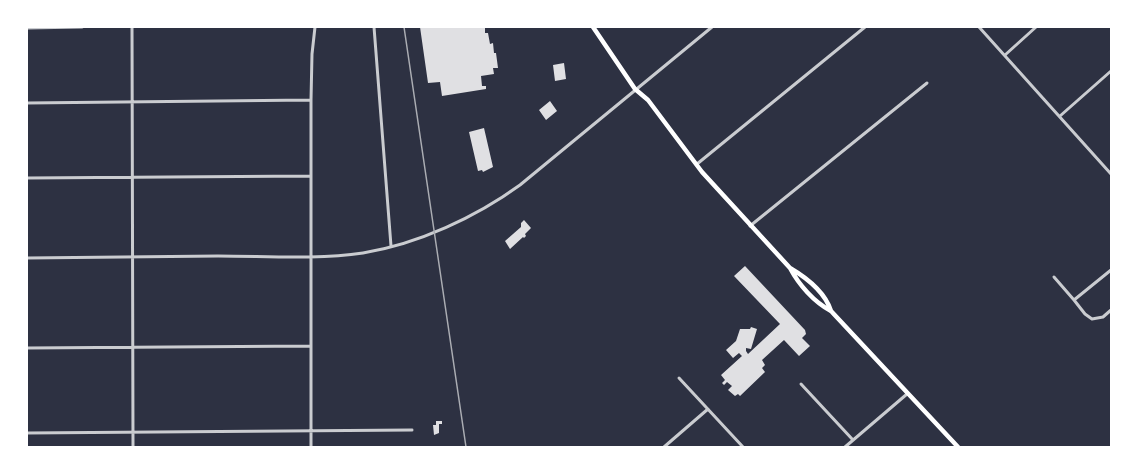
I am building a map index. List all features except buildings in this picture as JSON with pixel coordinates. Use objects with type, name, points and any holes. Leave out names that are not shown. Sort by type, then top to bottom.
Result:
[{"type":"main road","points":[[593,27],[635,89],[648,100],[718,192],[790,268],[805,278],[826,299],[831,311],[958,447]]},
{"type":"street","points":[[27,28],[82,27]]},
{"type":"street","points":[[132,27],[133,447]]},
{"type":"street","points":[[311,447],[311,100],[315,27]]},
{"type":"street","points":[[374,27],[391,246]]},
{"type":"street","points":[[27,258],[311,256],[362,253],[391,246],[474,215],[496,202],[520,185],[712,27]]},
{"type":"street","points":[[697,164],[865,27]]},
{"type":"street","points":[[979,27],[1111,174]]},
{"type":"street","points":[[1005,55],[1036,27]]},
{"type":"street","points":[[1060,116],[1111,70]]},
{"type":"street","points":[[750,226],[927,83]]},
{"type":"street","points":[[27,103],[311,100]]},
{"type":"street","points":[[27,178],[311,176]]},
{"type":"street","points":[[1074,300],[1111,270]]},
{"type":"street","points":[[1054,278],[1092,319],[1103,317],[1111,310]]},
{"type":"street","points":[[27,348],[311,346]]},
{"type":"street","points":[[679,378],[743,447]]},
{"type":"street","points":[[801,384],[853,440]]},
{"type":"street","points":[[845,447],[908,393]]},
{"type":"street","points":[[664,447],[708,410]]},
{"type":"street","points":[[27,433],[412,430]]},
{"type":"railway","points":[[404,27],[466,447]]}]
